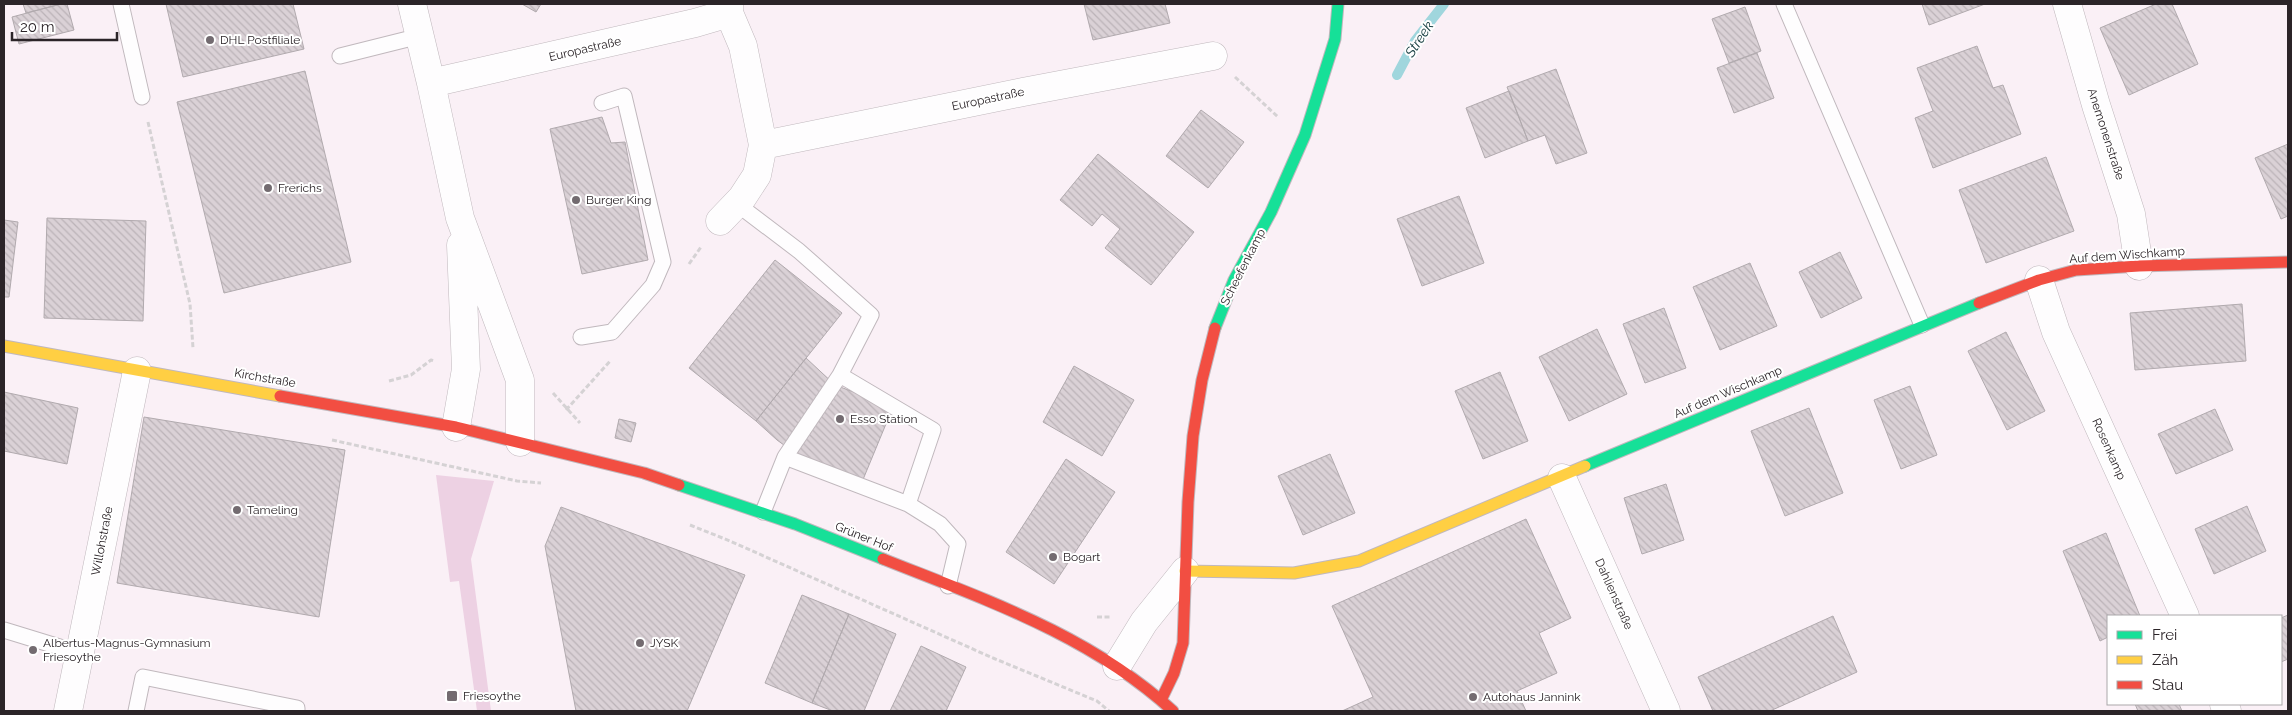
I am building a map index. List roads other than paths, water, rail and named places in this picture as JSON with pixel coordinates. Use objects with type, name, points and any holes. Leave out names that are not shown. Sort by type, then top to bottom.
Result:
[{"type":"street","points":[[412,4],[432,83],[460,218],[520,380],[520,442]]},
{"type":"street","name":"Scheefenkamp","points":[[1162,700],[1174,673],[1183,643],[1185,570],[1193,436],[1202,380],[1215,326],[1234,280],[1271,212],[1305,135],[1336,39],[1338,4]]},
{"type":"street","name":"Anemonenstraße","points":[[2067,4],[2096,105],[2131,214],[2139,266]]},
{"type":"street","points":[[729,8],[743,46],[763,145],[758,174],[729,212]]},
{"type":"street","name":"Europastraße","points":[[432,83],[591,48],[729,8]]},
{"type":"street","name":"Europastraße","points":[[763,145],[1023,92],[1213,56]]},
{"type":"street","points":[[456,427],[466,369],[460,218]]},
{"type":"street","name":"Auf dem Wischkamp","points":[[1185,570],[1294,572],[1359,561],[1562,478],[1922,326],[2039,280],[2076,270],[2139,266],[2288,262]]},
{"type":"street","name":"Rosenkamp","points":[[2039,280],[2056,332],[2184,615]]},
{"type":"street","name":"Kirchstraße","points":[[4,346],[456,427],[520,442]]},
{"type":"street","name":"Willohstraße","points":[[68,711],[136,371]]},
{"type":"street","name":"Grüner Hof","points":[[520,442],[644,473],[763,512],[1035,620],[1117,666],[1162,700],[1173,711]]},
{"type":"street","name":"Dahlienstraße","points":[[1562,478],[1666,711]]},
{"type":"street","points":[[1117,666],[1144,622],[1185,570]]},
{"type":"lane","points":[[121,4],[142,97]]},
{"type":"lane","points":[[1784,4],[1922,326]]},
{"type":"lane","points":[[340,56],[420,36]]},
{"type":"lane","points":[[580,337],[612,332],[653,285],[662,262],[624,96],[602,103]]},
{"type":"lane","points":[[729,212],[799,251],[871,314],[840,375],[785,457],[763,512]]},
{"type":"lane","points":[[840,375],[933,430],[908,504]]},
{"type":"lane","points":[[785,457],[908,504],[940,524],[958,544],[948,586]]},
{"type":"lane","points":[[4,630],[79,653]]},
{"type":"lane","points":[[136,711],[143,677],[297,708],[297,711]]},
{"type":"waterway","name":"Streek","points":[[1397,75],[1415,41],[1444,4]]},
{"type":"place","name":"DHL Postfiliale","points":[[210,40]]},
{"type":"place","name":"Frerichs","points":[[268,188]]},
{"type":"place","name":"Burger King","points":[[576,200]]},
{"type":"place","name":"Esso Station","points":[[840,419]]},
{"type":"place","name":"Tameling","points":[[237,510]]},
{"type":"place","name":"Bogart","points":[[1053,557]]},
{"type":"place","name":"JYSK","points":[[640,643]]},
{"type":"place","name":"Albertus-Magnus-Gymnasium Friesoythe","points":[[33,650]]},
{"type":"place","name":"Friesoythe","points":[[452,696]]},
{"type":"place","name":"Autohaus Jannink","points":[[1473,697]]}]
